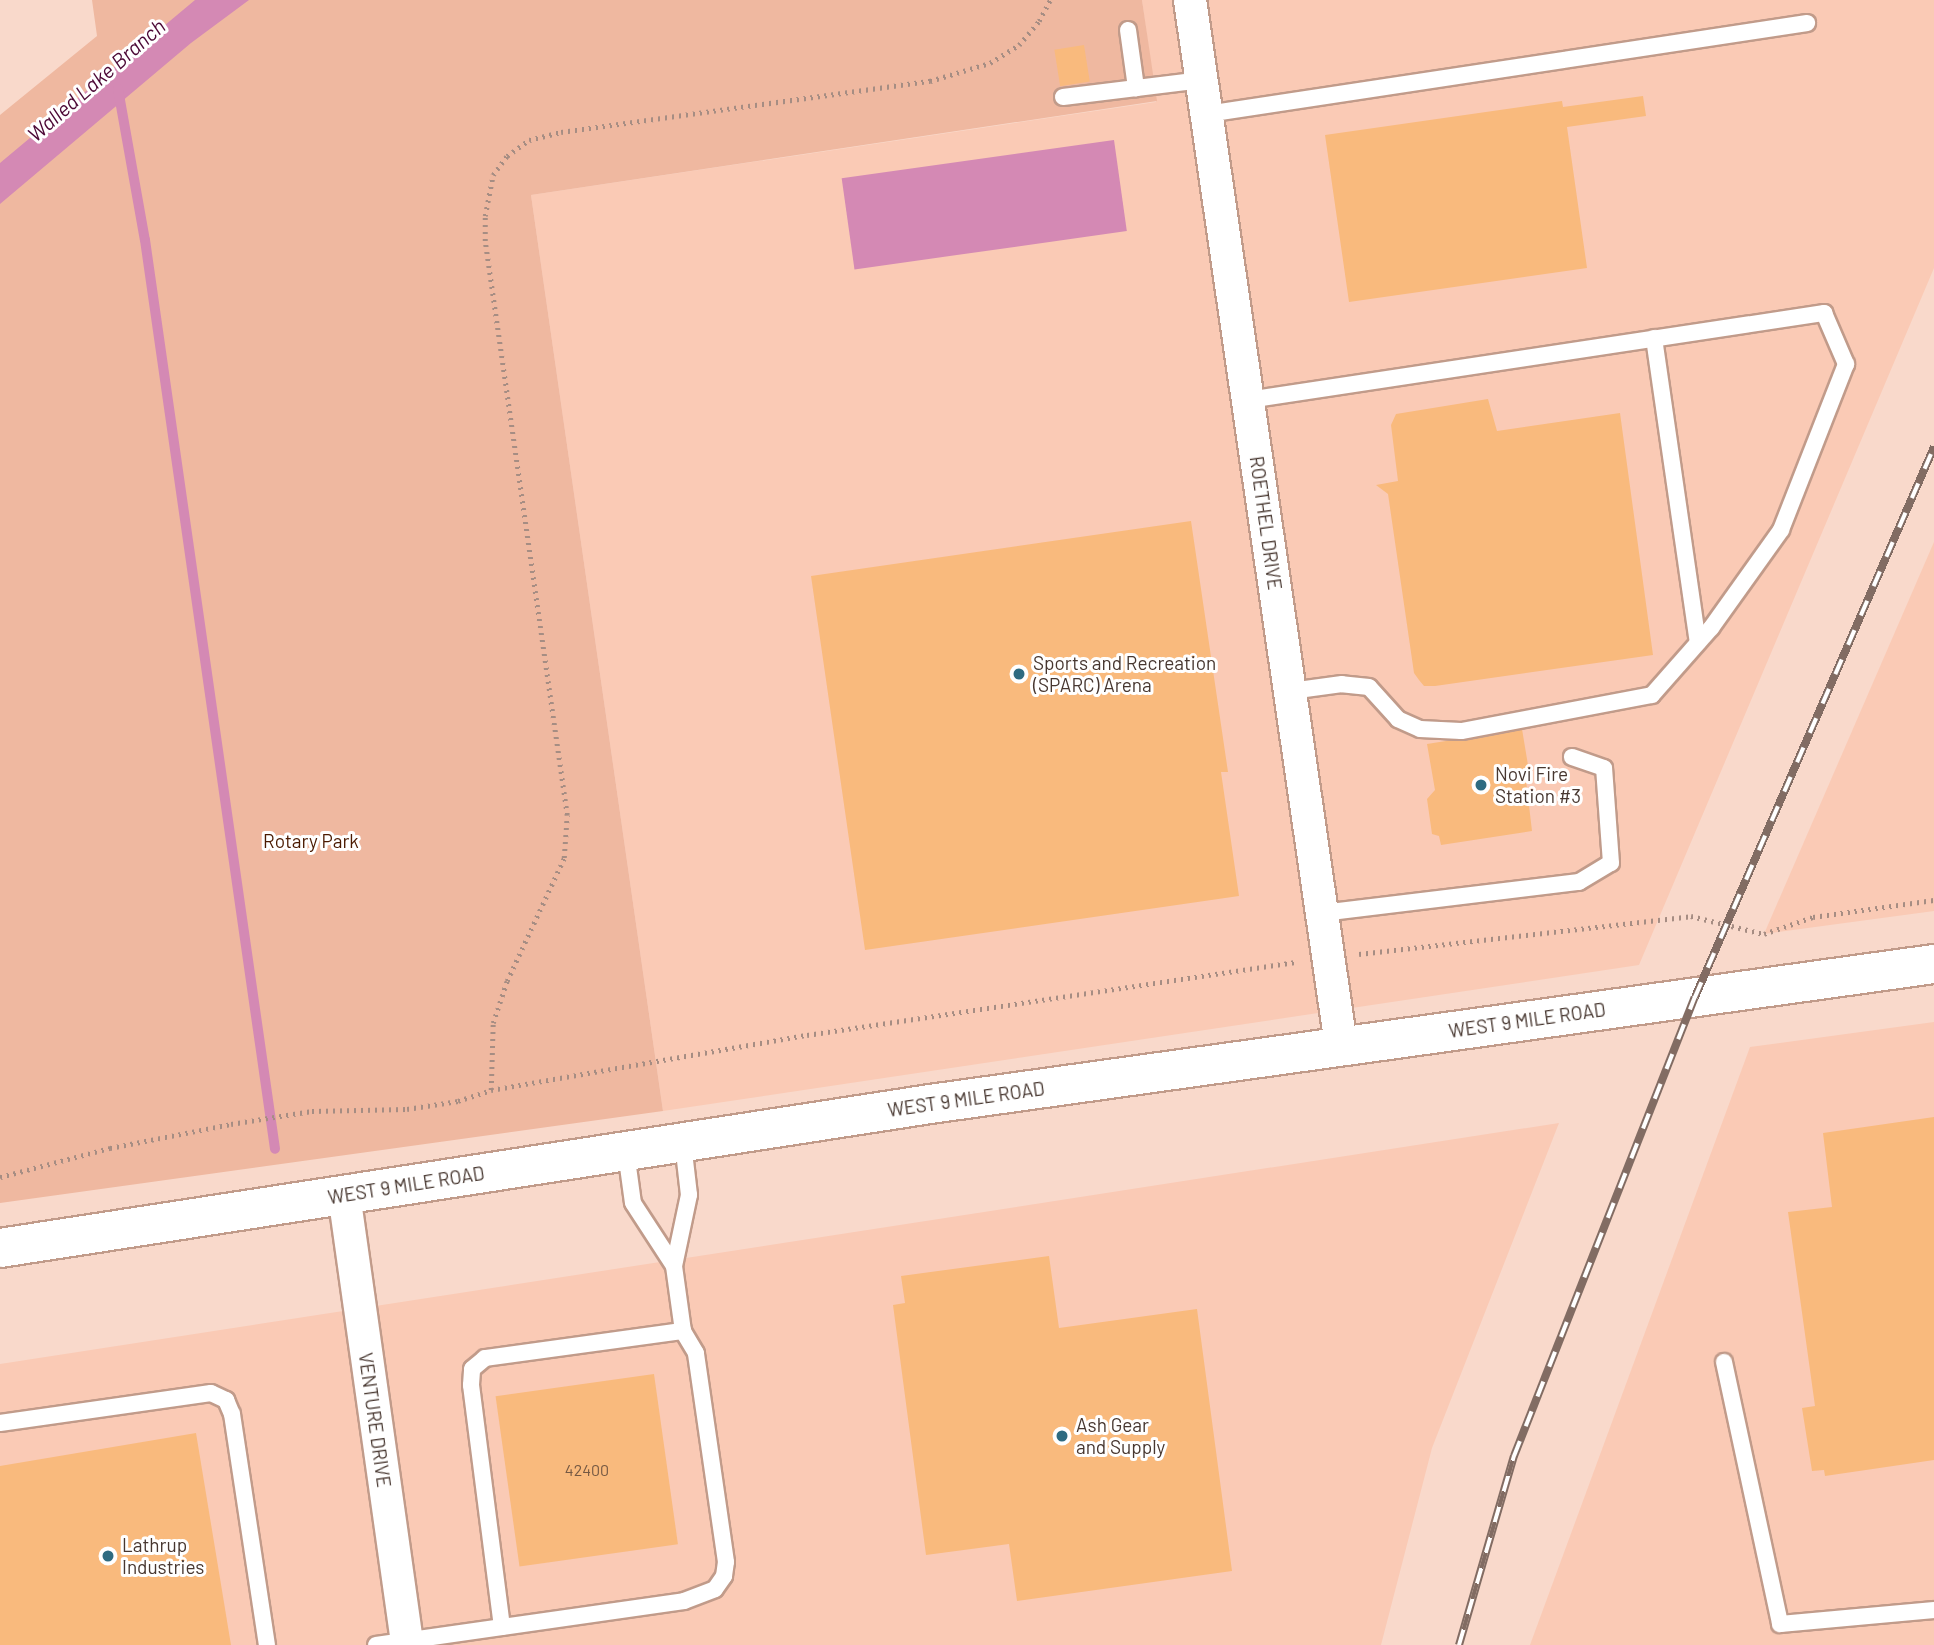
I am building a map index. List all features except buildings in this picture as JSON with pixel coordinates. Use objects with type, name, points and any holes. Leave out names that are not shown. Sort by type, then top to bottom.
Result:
[{"type":"street","name":"ROETHEL DRIVE","points":[[1190,0],[1341,1045]]},
{"type":"street","name":"WEST 9 MILE ROAD","points":[[0,1248],[682,1142],[1341,1045],[1934,964]]},
{"type":"street","name":"VENTURE DRIVE","points":[[344,1195],[396,1644]]},
{"type":"lane","points":[[1207,114],[1807,23]]},
{"type":"lane","points":[[1128,30],[1136,88]]},
{"type":"lane","points":[[1063,97],[1202,80]]},
{"type":"lane","points":[[1248,400],[1824,313],[1846,364],[1781,530],[1698,642],[1652,695],[1461,731],[1420,729],[1398,719],[1369,687],[1342,684],[1290,691]]},
{"type":"lane","points":[[1654,338],[1698,642]]},
{"type":"lane","points":[[1322,914],[1579,882],[1611,863],[1604,768],[1573,758]]},
{"type":"lane","points":[[396,1644],[690,1600],[715,1589],[724,1576],[726,1562],[696,1353],[683,1331],[674,1266],[689,1195],[682,1142]]},
{"type":"lane","points":[[625,1151],[633,1203],[674,1266]]},
{"type":"lane","points":[[502,1627],[471,1385],[472,1368],[485,1359],[683,1331]]},
{"type":"lane","points":[[1724,1362],[1780,1624],[1934,1610]]},
{"type":"lane","points":[[0,1423],[211,1393],[226,1400],[232,1413],[267,1645]]},
{"type":"path","points":[[491,1090],[493,1023],[507,981],[564,858],[567,815],[485,241],[485,216],[493,175],[507,156],[529,140],[561,132],[930,81],[990,63],[1019,45],[1039,21],[1050,0]]},
{"type":"path","points":[[0,1177],[110,1149],[231,1124],[312,1111],[407,1109],[458,1101],[491,1090],[829,1032],[1328,958],[1691,916],[1764,934],[1813,918],[1934,900]]},
{"type":"shaded area","points":[[195,0],[249,0],[191,43],[0,204],[0,163]]},
{"type":"shaded area","points":[[1142,0],[1934,0],[1934,268],[1639,965],[663,1111],[531,195],[1156,102]]},
{"type":"shaded area","points":[[1114,140],[1127,231],[854,269],[842,178]]},
{"type":"shaded area","points":[[1934,542],[1934,911],[1764,934]]},
{"type":"shaded area","points":[[1934,1022],[1934,1645],[1530,1645],[1750,1047]]},
{"type":"shaded area","points":[[1559,1123],[1432,1448],[1381,1645],[0,1645],[0,1364]]},
{"type":"green space","name":"Rotary Park","points":[[92,0],[1142,0],[1157,101],[531,195],[663,1111],[0,1203],[0,115],[97,36]]},
{"type":"waterway","name":"Walled Lake Branch","points":[[118,89],[145,240],[275,1149]]},
{"type":"railway","points":[[1459,1645],[1514,1456],[1695,997],[1934,447]]},
{"type":"place","name":"Sports and Recreation (SPARC) Arena","points":[[1019,674]]},
{"type":"place","name":"Novi Fire Station #3","points":[[1481,785]]},
{"type":"place","name":"Ash Gear and Supply","points":[[1062,1436]]},
{"type":"place","name":"Lathrup Industries","points":[[108,1556]]}]
